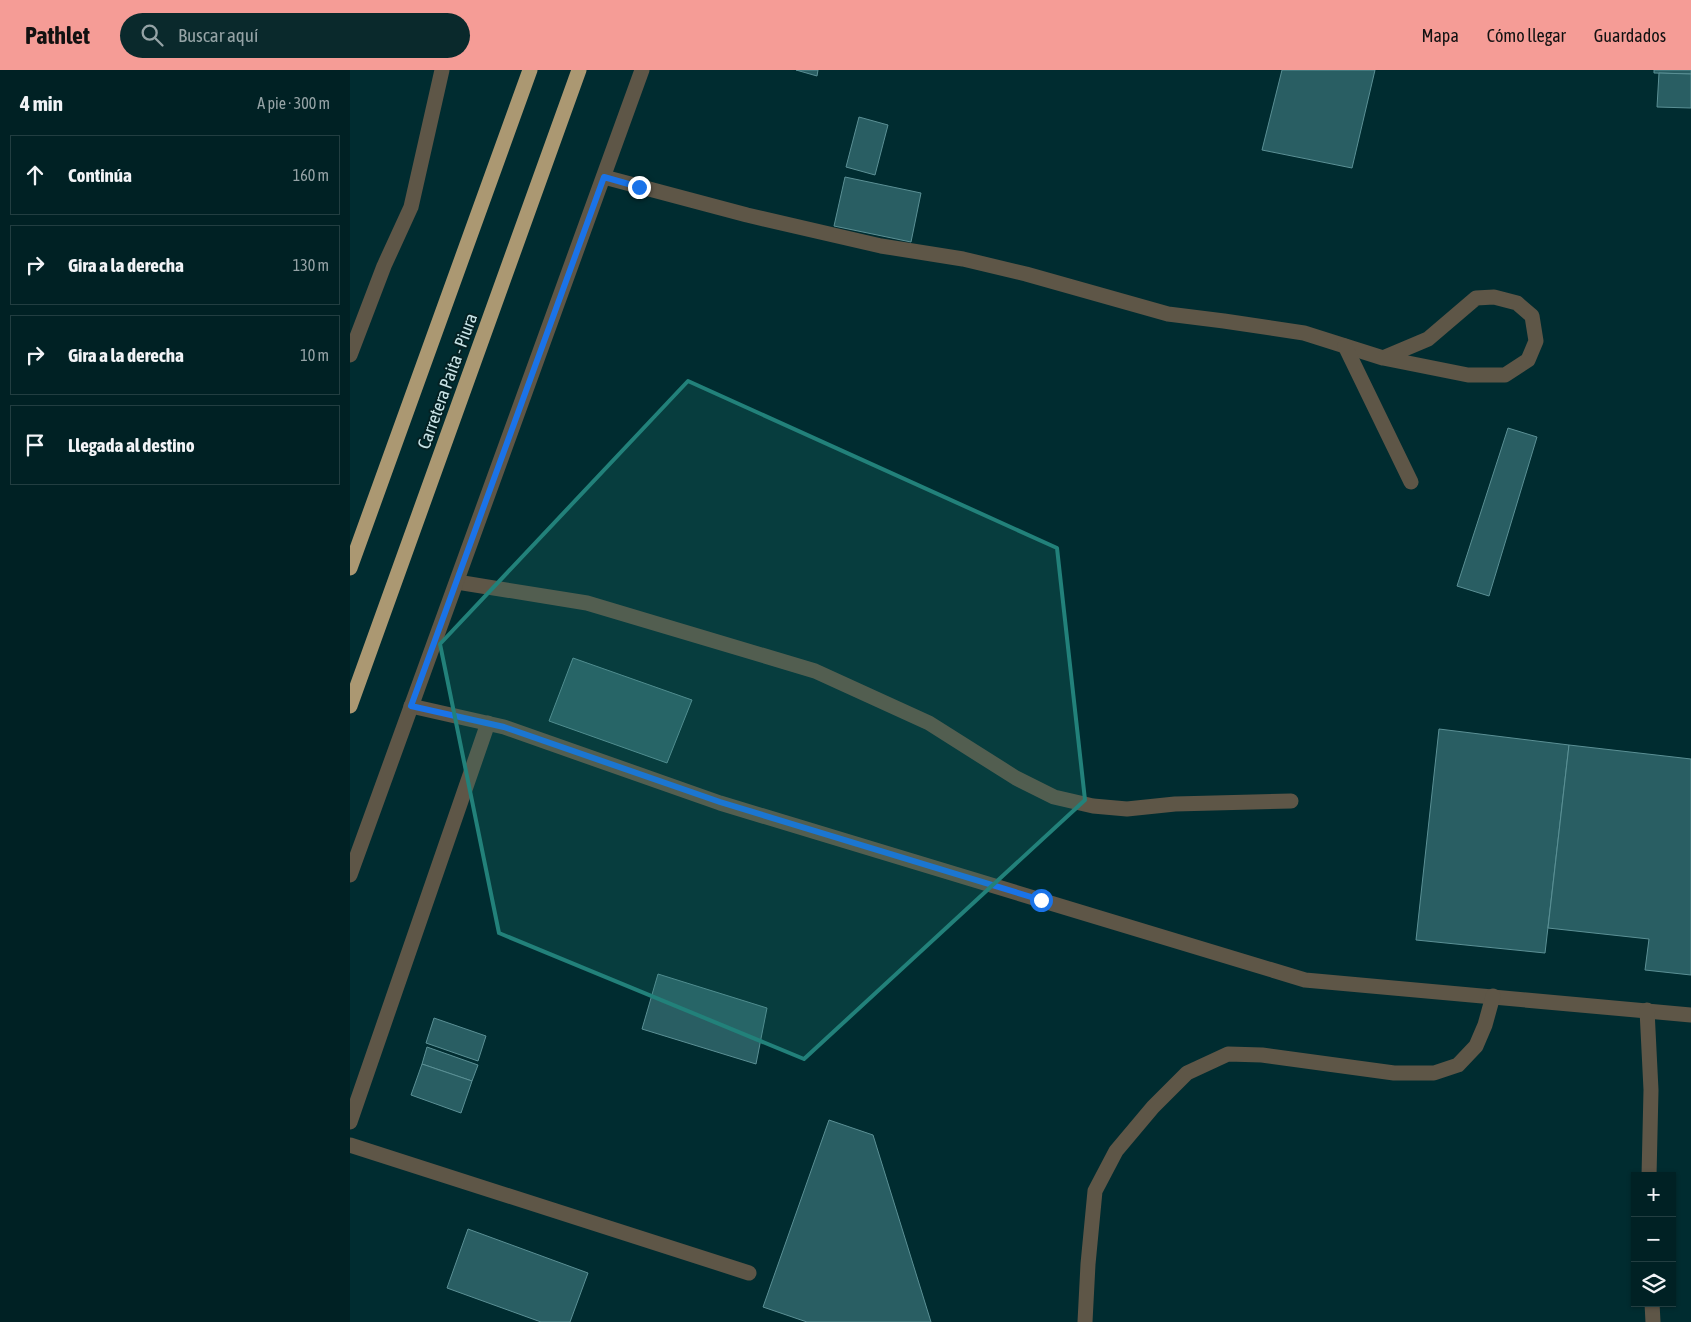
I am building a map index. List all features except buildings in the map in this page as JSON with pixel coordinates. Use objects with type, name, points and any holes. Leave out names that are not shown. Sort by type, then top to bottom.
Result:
[{"type":"highway","name":"Carretera Paita - Piura","points":[[350,568],[530,70]]},
{"type":"highway","name":"Carretera Paita - Piura","points":[[350,706],[579,70]]},
{"type":"lane","points":[[350,355],[384,266],[410,207],[442,70]]},
{"type":"lane","points":[[350,875],[642,70]]},
{"type":"lane","points":[[604,177],[747,215],[881,246],[963,259],[1026,274],[1168,314],[1224,320],[1304,333],[1383,358],[1468,375],[1505,375],[1528,360],[1536,341],[1532,316],[1517,303],[1494,297],[1476,298],[1428,339],[1383,358]]},
{"type":"lane","points":[[1345,346],[1411,482]]},
{"type":"lane","points":[[457,582],[587,603],[815,671],[929,723],[1016,778],[1054,797],[1093,806],[1127,809],[1175,804],[1291,801]]},
{"type":"lane","points":[[411,706],[504,727],[720,802],[1305,980],[1691,1015]]},
{"type":"lane","points":[[350,1122],[488,723]]},
{"type":"lane","points":[[1086,1322],[1088,1264],[1095,1191],[1116,1151],[1153,1107],[1187,1073],[1228,1054],[1262,1055],[1394,1073],[1434,1073],[1458,1065],[1476,1046],[1485,1025],[1493,996]]},
{"type":"lane","points":[[1647,1010],[1650,1090],[1649,1172]]},
{"type":"lane","points":[[350,1145],[749,1273]]},
{"type":"lane","points":[[1652,1307],[1653,1322]]},
{"type":"highlighted area","points":[[688,381],[1057,548],[1085,800],[804,1059],[499,933],[440,644]]},
{"type":"route","points":[[639,187],[604,177],[411,706],[504,727],[720,802],[1041,900]]}]
